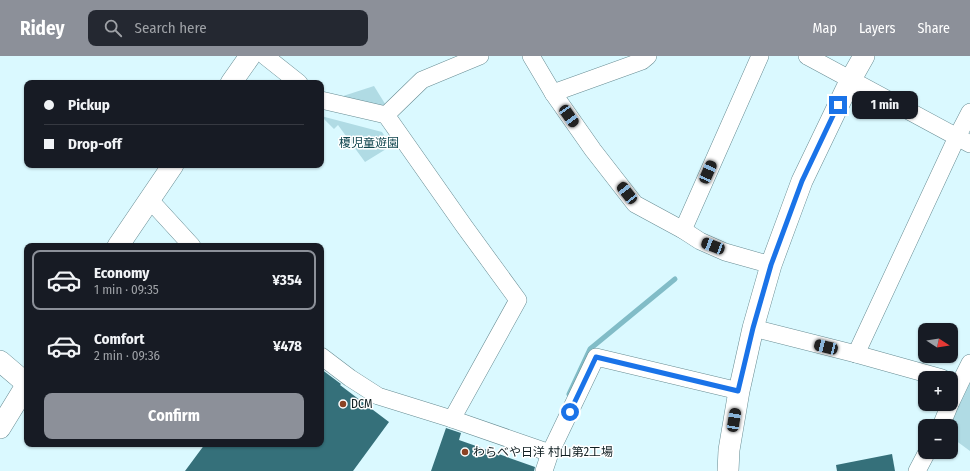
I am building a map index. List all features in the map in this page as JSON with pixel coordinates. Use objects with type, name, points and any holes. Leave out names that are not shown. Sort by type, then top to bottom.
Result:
[{"type":"street","points":[[233,80],[250,56]]},
{"type":"street","points":[[265,56],[295,80]]},
{"type":"street","points":[[386,115],[422,80],[450,62],[480,56]]},
{"type":"street","points":[[531,56],[553,93],[593,150],[635,204],[683,230],[700,242],[725,252],[771,265]]},
{"type":"street","points":[[553,93],[642,61],[648,56]]},
{"type":"street","points":[[683,230],[760,56]]},
{"type":"street","points":[[807,56],[963,140]]},
{"type":"street","points":[[728,471],[729,450],[738,391],[753,328],[771,265],[802,181],[851,79],[864,56]]},
{"type":"street","points":[[324,101],[386,115],[518,300],[452,419]]},
{"type":"street","points":[[856,354],[963,140],[970,112]]},
{"type":"street","points":[[120,243],[171,168]]},
{"type":"street","points":[[150,199],[189,243]]},
{"type":"street","points":[[753,328],[918,371]]},
{"type":"street","points":[[544,471],[550,453],[596,357],[738,391]]},
{"type":"street","points":[[324,358],[350,378],[378,396],[452,419],[550,453]]},
{"type":"street","points":[[0,361],[24,381]]},
{"type":"street","points":[[960,381],[970,363]]},
{"type":"street","points":[[0,428],[24,389]]},
{"type":"street","points":[[917,471],[923,459]]},
{"type":"green space","name":"榎児童遊園","points":[[374,86],[387,107],[337,98]]},
{"type":"green space","name":"榎児童遊園","points":[[324,117],[382,132],[391,146],[365,162],[338,125],[334,129],[324,119]]},
{"type":"green space","points":[[970,383],[970,451],[958,442],[958,419],[952,419],[955,411],[958,411],[958,402],[963,388]]},
{"type":"building","name":"DCM","points":[[324,371],[389,422],[353,471],[185,471],[203,447],[324,447]]},
{"type":"building","name":"わらべや日洋 村山第2工場","points":[[446,428],[461,433],[459,440],[535,467],[534,471],[431,471]]},
{"type":"building","points":[[892,454],[895,471],[837,471],[836,465]]},
{"type":"waterway","points":[[569,394],[590,349],[675,279]]},
{"type":"place","name":"DCM","points":[[343,404]]},
{"type":"place","name":"わらべや日洋 村山第2工場","points":[[465,452]]},
{"type":"route","points":[[570,412],[596,357],[738,391],[753,328],[771,265],[802,181],[838,105]]}]
